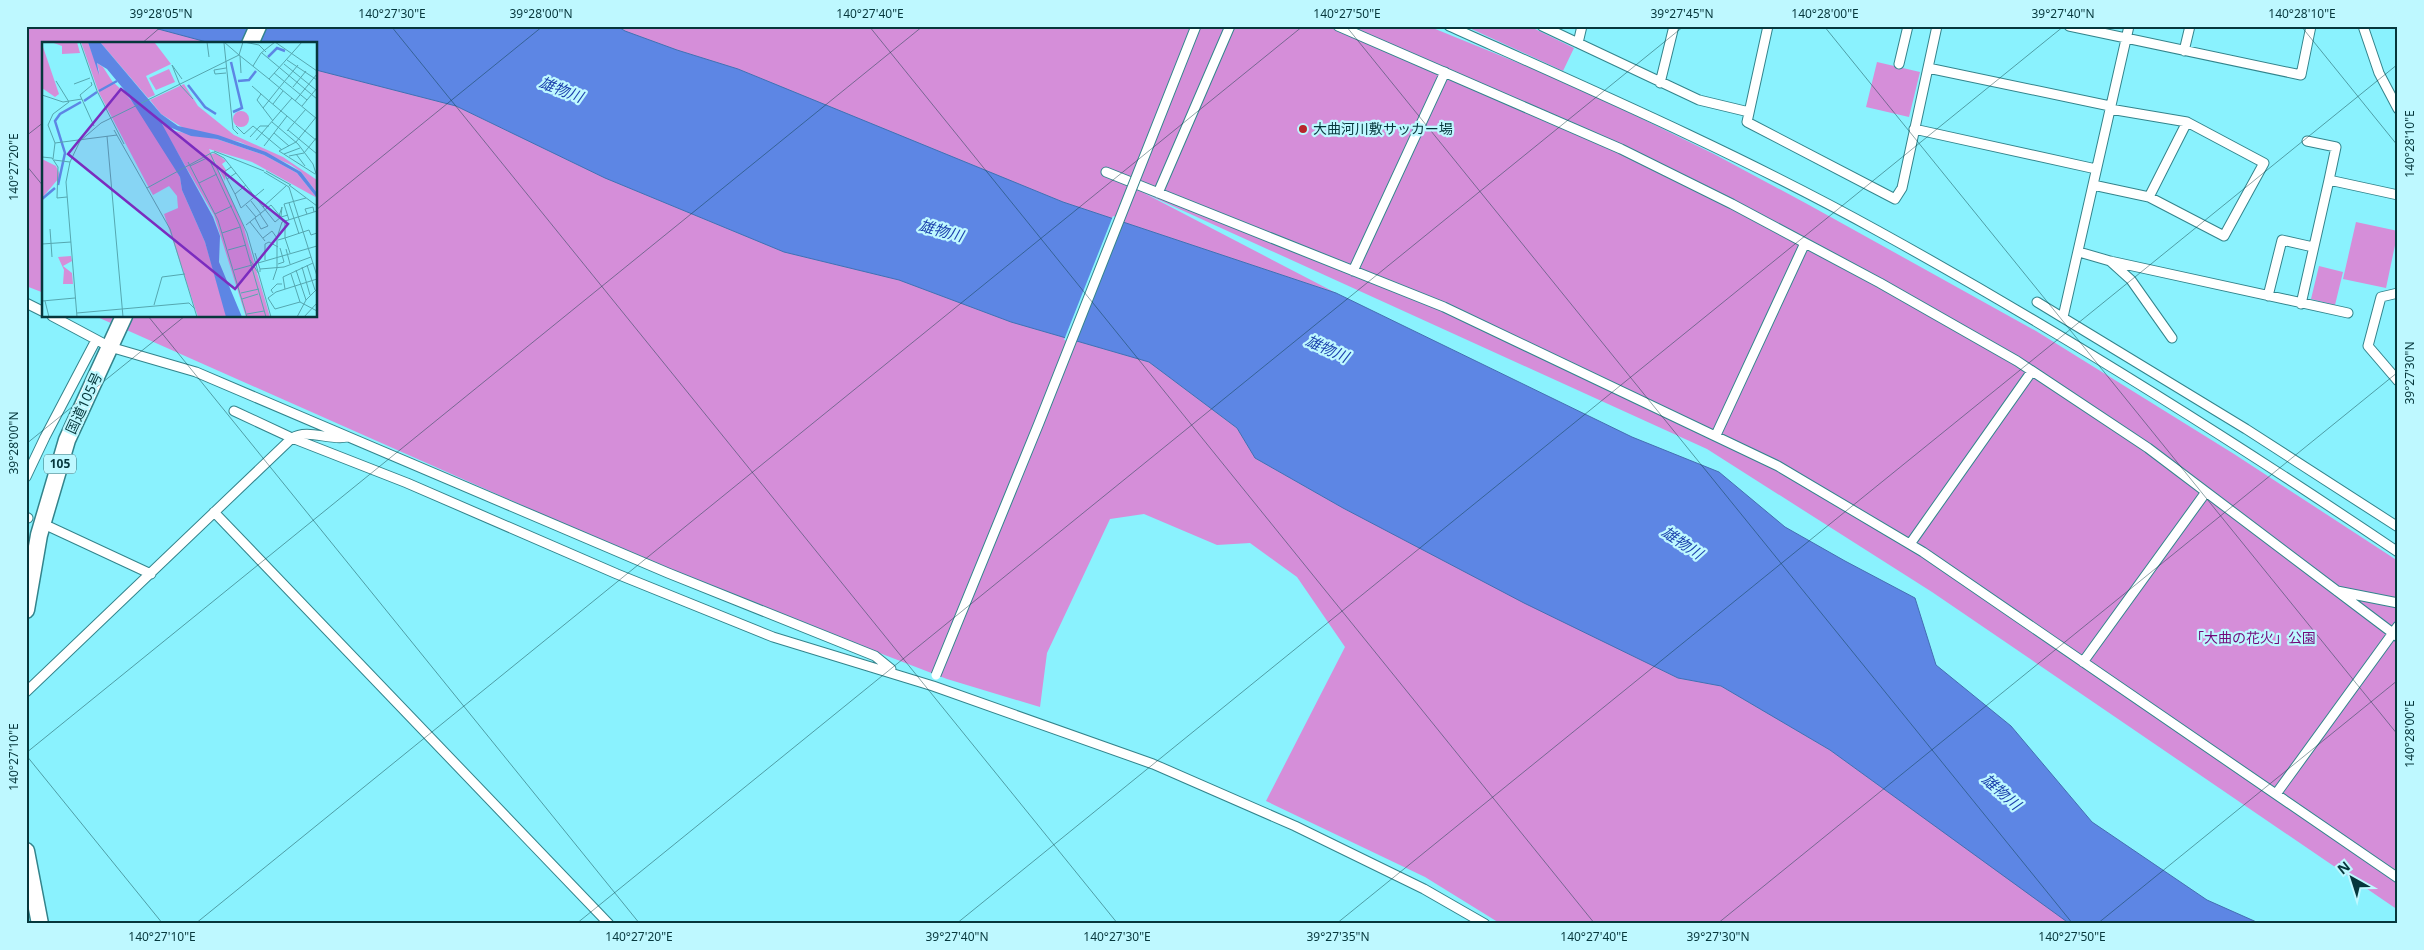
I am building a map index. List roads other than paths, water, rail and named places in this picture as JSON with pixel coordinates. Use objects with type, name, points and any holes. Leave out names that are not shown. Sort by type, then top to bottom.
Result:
[{"type":"highway","points":[[251,42],[258,26]]},
{"type":"highway","name":"国道105号","points":[[26,610],[39,535],[67,440],[103,344],[122,321]]},
{"type":"highway","points":[[26,851],[40,924]]},
{"type":"street","points":[[933,686],[1196,26]]},
{"type":"street","points":[[1158,193],[1230,26]]},
{"type":"street","points":[[1338,26],[1622,149],[1732,204],[1880,283],[2032,371],[2148,448],[2334,590],[2396,632],[2276,794]]},
{"type":"street","points":[[1449,26],[1622,102],[1731,155],[1876,230],[2123,374],[2315,496],[2398,552]]},
{"type":"street","points":[[1542,26],[1699,100],[1749,112]]},
{"type":"street","points":[[1578,43],[1582,26]]},
{"type":"street","points":[[1660,83],[1674,26]]},
{"type":"street","points":[[1768,26],[1747,122],[1895,199],[1902,188],[1937,26]]},
{"type":"street","points":[[1899,64],[1908,26]]},
{"type":"street","points":[[2069,26],[2087,28],[2126,40],[2301,74],[2311,26]]},
{"type":"street","points":[[2064,317],[2129,26]]},
{"type":"street","points":[[2184,51],[2190,26]]},
{"type":"street","points":[[2363,26],[2379,73],[2398,109]]},
{"type":"street","points":[[1928,68],[2110,108],[2186,122],[2264,163],[2224,236],[2149,197],[2093,185]]},
{"type":"street","points":[[1353,271],[1446,72]]},
{"type":"street","points":[[2149,197],[2186,122]]},
{"type":"street","points":[[1914,129],[2096,169]]},
{"type":"street","points":[[2301,304],[2336,147],[2306,141]]},
{"type":"street","points":[[1106,172],[1444,307],[1778,466],[1910,544],[2398,878]]},
{"type":"street","points":[[2329,180],[2398,195]]},
{"type":"street","points":[[2268,296],[2282,240],[2313,247]]},
{"type":"street","points":[[1716,436],[1805,243]]},
{"type":"street","points":[[2078,252],[2110,261],[2348,313]]},
{"type":"street","points":[[2110,261],[2130,280],[2172,338]]},
{"type":"street","points":[[2398,293],[2381,297],[2368,346],[2398,381]]},
{"type":"street","points":[[2037,302],[2246,429],[2398,527]]},
{"type":"street","points":[[26,303],[42,311]]},
{"type":"street","points":[[56,318],[103,344],[196,372],[668,573],[875,656],[896,674]]},
{"type":"street","points":[[26,477],[45,436],[103,344]]},
{"type":"street","points":[[1910,544],[2032,371]]},
{"type":"street","points":[[234,411],[292,438],[407,483],[617,574],[773,636],[933,686],[1153,764],[1295,826],[1424,889],[1485,924]]},
{"type":"street","points":[[26,692],[292,438],[297,435],[309,434],[338,439],[347,437]]},
{"type":"street","points":[[2083,662],[2206,492]]},
{"type":"street","points":[[214,512],[608,924]]},
{"type":"street","points":[[50,527],[151,574]]},
{"type":"street","points":[[2334,590],[2398,602]]},
{"type":"water","name":"雄物川","points":[[147,26],[617,26],[625,31],[677,50],[738,69],[1063,202],[1336,293],[1632,437],[1719,472],[1785,527],[1915,598],[1936,665],[2011,726],[2092,822],[2207,900],[2261,924],[2070,924],[1830,750],[1721,686],[1678,678],[1524,603],[1343,508],[1255,458],[1237,428],[1149,362],[1011,322],[899,280],[784,252],[605,178],[456,106],[318,71],[318,42],[207,42]]},
{"type":"place","name":"大曲河川敷サッカー場","points":[[1303,129]]},
{"type":"park label","name":"「大曲の花火」公園","points":[[2253,638]]}]
